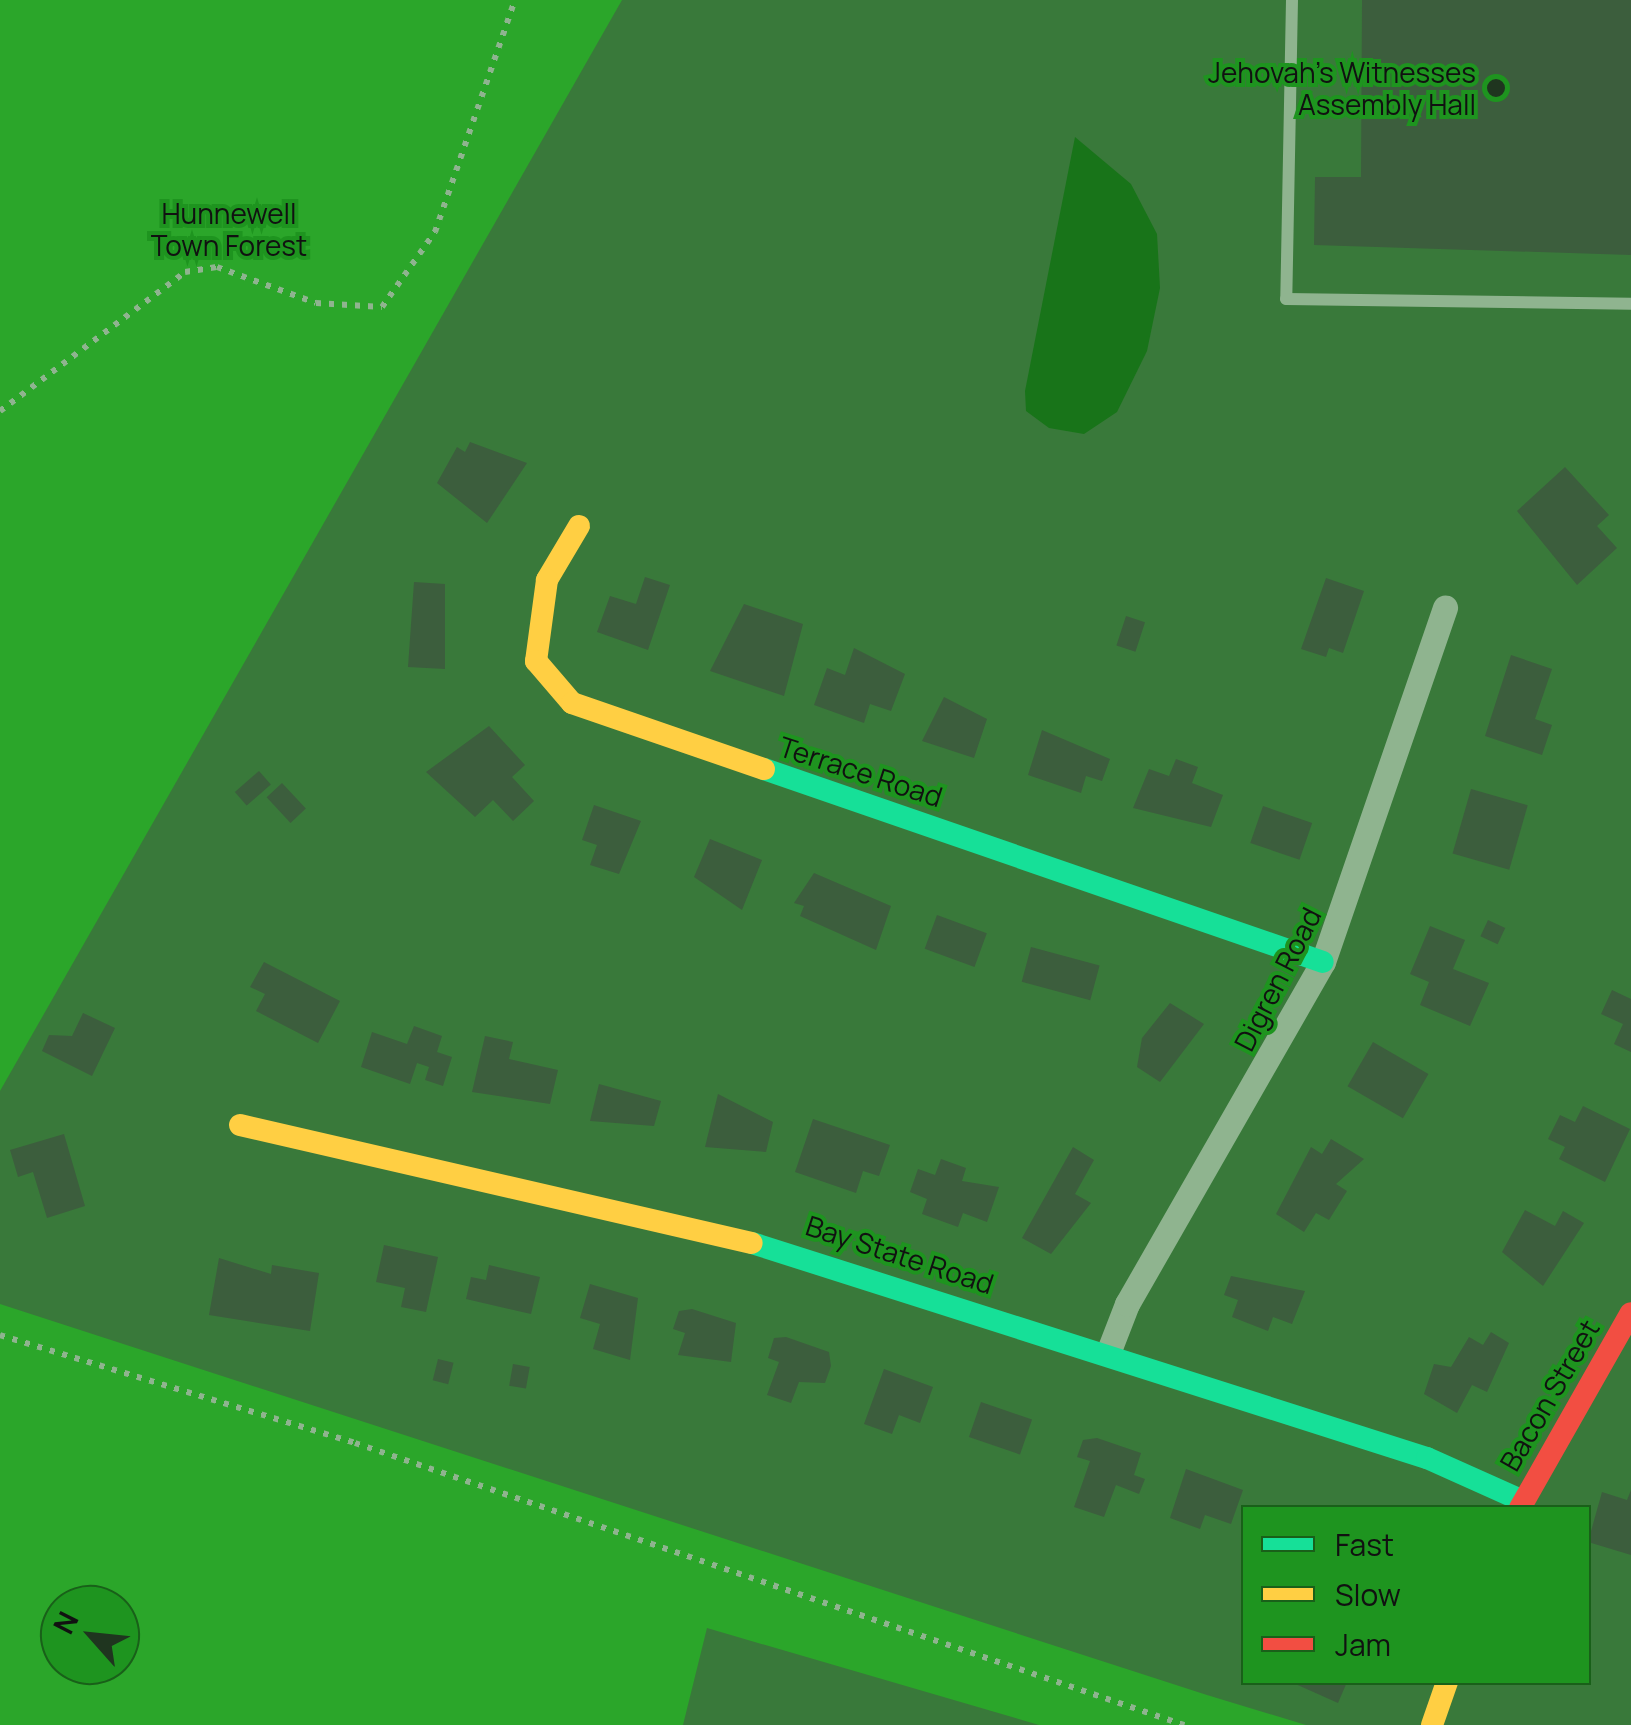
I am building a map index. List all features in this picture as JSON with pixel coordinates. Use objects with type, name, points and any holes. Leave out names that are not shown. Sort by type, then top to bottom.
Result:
[{"type":"street","name":"Terrace Road","points":[[579,526],[546,580],[533,634],[536,661],[572,703],[1323,962]]},
{"type":"street","name":"Digren Road","points":[[1108,1353],[1127,1304],[1323,962],[1445,607]]},
{"type":"street","name":"Bay State Road","points":[[240,1125],[738,1236],[1427,1458],[1522,1504]]},
{"type":"street","name":"Bacon Street","points":[[1522,1504],[1631,1313]]},
{"type":"street","points":[[1432,1725],[1446,1685]]},
{"type":"lane","points":[[1292,0],[1286,299],[1631,304]]},
{"type":"path","points":[[0,410],[185,272],[217,267],[316,303],[382,307],[435,232],[515,0]]},
{"type":"path","points":[[0,1336],[354,1443],[1184,1725]]},
{"type":"green space","name":"Hunnewell Town Forest","points":[[0,0],[622,0],[0,1091]]},
{"type":"green space","points":[[0,1304],[1306,1725],[1039,1725],[707,1628],[683,1725],[0,1725]]},
{"type":"shaded area","points":[[1075,137],[1131,184],[1157,234],[1160,288],[1147,351],[1117,412],[1084,434],[1049,428],[1026,411],[1025,391]]},
{"type":"building","name":"Jehovah's Witnesses Assembly Hall","points":[[1362,0],[1631,0],[1631,255],[1314,245],[1315,177],[1361,177]]},
{"type":"building","points":[[470,442],[527,463],[487,523],[437,483],[457,447],[465,452]]},
{"type":"building","points":[[1565,467],[1609,515],[1597,526],[1617,548],[1577,585],[1517,511]]},
{"type":"building","points":[[645,577],[670,585],[648,650],[597,632],[610,596],[636,604]]},
{"type":"building","points":[[1326,578],[1364,591],[1343,653],[1329,648],[1326,657],[1301,649]]},
{"type":"building","points":[[414,582],[445,584],[445,669],[408,667]]},
{"type":"building","points":[[744,604],[803,624],[784,696],[710,671]]},
{"type":"building","points":[[1126,616],[1145,622],[1135,652],[1116,645]]},
{"type":"building","points":[[854,648],[905,674],[891,711],[870,704],[864,723],[814,705],[827,668],[845,675]]},
{"type":"building","points":[[1511,655],[1552,669],[1535,719],[1552,725],[1542,755],[1485,736]]},
{"type":"building","points":[[944,697],[987,719],[974,758],[922,741]]},
{"type":"building","points":[[489,726],[525,765],[512,777],[534,801],[513,821],[493,800],[475,817],[426,772]]},
{"type":"building","points":[[1042,730],[1110,759],[1102,781],[1086,776],[1081,793],[1028,775]]},
{"type":"building","points":[[1176,759],[1198,767],[1192,783],[1223,795],[1211,827],[1133,808],[1149,769],[1169,776]]},
{"type":"building","points":[[259,771],[271,785],[247,806],[235,792]]},
{"type":"building","points":[[282,783],[306,809],[291,823],[267,797]]},
{"type":"building","points":[[1471,789],[1528,805],[1509,870],[1453,853]]},
{"type":"building","points":[[594,805],[641,821],[619,874],[590,865],[597,845],[582,840]]},
{"type":"building","points":[[1263,806],[1312,823],[1299,860],[1250,843]]},
{"type":"building","points":[[710,839],[762,860],[742,910],[694,877]]},
{"type":"building","points":[[814,873],[891,906],[876,950],[800,916],[804,906],[794,903]]},
{"type":"building","points":[[937,915],[987,933],[974,967],[925,949]]},
{"type":"building","points":[[1488,920],[1505,928],[1498,944],[1480,936]]},
{"type":"building","points":[[1430,926],[1465,940],[1453,969],[1489,983],[1470,1026],[1420,1005],[1429,982],[1410,974]]},
{"type":"building","points":[[1031,947],[1100,965],[1090,1000],[1022,982]]},
{"type":"building","points":[[264,962],[340,1001],[318,1043],[256,1011],[265,994],[250,987]]},
{"type":"building","points":[[1612,990],[1631,999],[1631,1052],[1614,1044],[1623,1024],[1601,1014]]},
{"type":"building","points":[[1170,1003],[1204,1024],[1160,1082],[1137,1067],[1142,1038]]},
{"type":"building","points":[[83,1013],[115,1028],[92,1076],[42,1051],[49,1035],[72,1036]]},
{"type":"building","points":[[414,1026],[442,1036],[437,1052],[452,1057],[443,1086],[425,1080],[429,1067],[417,1063],[410,1084],[361,1067],[372,1032],[407,1044]]},
{"type":"building","points":[[485,1036],[513,1042],[509,1059],[558,1070],[550,1104],[472,1092]]},
{"type":"building","points":[[1373,1042],[1428,1074],[1403,1118],[1348,1086]]},
{"type":"building","points":[[599,1084],[661,1101],[654,1126],[590,1121]]},
{"type":"building","points":[[718,1094],[773,1122],[766,1152],[705,1147]]},
{"type":"building","points":[[1583,1106],[1630,1129],[1605,1182],[1559,1159],[1565,1147],[1548,1139],[1560,1115],[1575,1122]]},
{"type":"building","points":[[813,1119],[890,1145],[879,1176],[863,1171],[856,1193],[795,1172]]},
{"type":"building","points":[[64,1134],[85,1206],[47,1218],[33,1172],[18,1177],[10,1150]]},
{"type":"building","points":[[1331,1139],[1364,1159],[1336,1184],[1347,1191],[1329,1220],[1316,1213],[1304,1232],[1276,1214],[1311,1147],[1322,1154]]},
{"type":"building","points":[[1073,1147],[1094,1160],[1075,1194],[1091,1203],[1051,1254],[1022,1238]]},
{"type":"building","points":[[941,1159],[966,1168],[962,1181],[999,1187],[987,1222],[963,1213],[958,1227],[922,1214],[927,1199],[910,1192],[918,1169],[935,1175]]},
{"type":"building","points":[[1525,1210],[1555,1226],[1563,1211],[1584,1223],[1543,1286],[1502,1252]]},
{"type":"building","points":[[384,1245],[438,1257],[426,1312],[401,1307],[405,1288],[376,1282]]},
{"type":"building","points":[[219,1258],[271,1274],[272,1265],[319,1273],[310,1331],[209,1315]]},
{"type":"building","points":[[489,1265],[540,1277],[531,1314],[466,1299],[471,1277],[486,1280]]},
{"type":"building","points":[[1231,1276],[1305,1291],[1292,1324],[1273,1317],[1268,1331],[1232,1317],[1238,1300],[1224,1295]]},
{"type":"building","points":[[590,1284],[638,1298],[630,1360],[593,1349],[600,1324],[580,1318]]},
{"type":"building","points":[[692,1309],[736,1323],[731,1362],[678,1355],[685,1333],[673,1329],[679,1311]]},
{"type":"building","points":[[1491,1332],[1509,1343],[1487,1392],[1472,1385],[1457,1413],[1424,1394],[1434,1364],[1451,1367],[1469,1337],[1483,1345]]},
{"type":"building","points":[[786,1337],[829,1352],[831,1366],[825,1383],[799,1382],[791,1403],[767,1395],[779,1362],[768,1358],[774,1338]]},
{"type":"building","points":[[438,1359],[454,1363],[448,1384],[433,1380]]},
{"type":"building","points":[[513,1364],[530,1367],[526,1389],[509,1386]]},
{"type":"building","points":[[884,1369],[933,1387],[920,1423],[899,1415],[892,1434],[864,1424]]},
{"type":"building","points":[[981,1402],[1032,1420],[1020,1455],[969,1437]]},
{"type":"building","points":[[1097,1438],[1141,1453],[1134,1475],[1145,1479],[1139,1494],[1116,1485],[1104,1517],[1074,1507],[1090,1461],[1077,1457],[1083,1440]]},
{"type":"building","points":[[1186,1469],[1243,1490],[1231,1524],[1205,1515],[1200,1529],[1170,1518]]},
{"type":"building","points":[[1631,1490],[1631,1555],[1591,1543],[1602,1492],[1627,1500]]},
{"type":"building","points":[[1298,1685],[1346,1685],[1338,1703]]},
{"type":"traffic: fast","points":[[764,769],[1323,962]]},
{"type":"traffic: fast","points":[[752,1243],[1427,1458],[1523,1501]]},
{"type":"traffic: slow","points":[[579,526],[547,580],[536,661],[572,703],[764,769]]},
{"type":"traffic: slow","points":[[240,1125],[752,1243]]},
{"type":"traffic: slow","points":[[1432,1725],[1446,1685]]},
{"type":"traffic: jam","points":[[1522,1505],[1631,1313]]},
{"type":"place","name":"Jehovah's Witnesses Assembly Hall","points":[[1496,88]]}]
